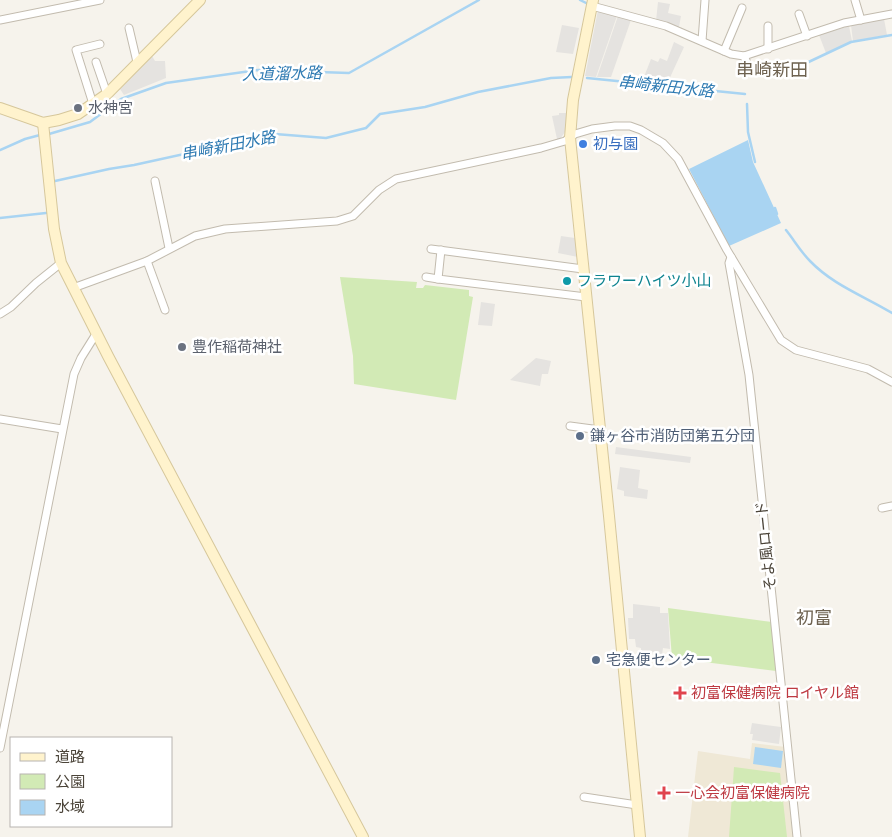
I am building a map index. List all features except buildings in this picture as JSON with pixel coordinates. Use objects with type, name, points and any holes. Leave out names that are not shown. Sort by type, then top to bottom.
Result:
[{"type":"street","points":[[0,20],[100,0]]},
{"type":"street","points":[[0,108],[44,123],[78,114],[106,94],[200,0]]},
{"type":"street","points":[[702,41],[705,0]]},
{"type":"street","points":[[854,0],[861,20]]},
{"type":"street","points":[[640,837],[570,138],[573,100],[593,3],[666,26],[731,54],[744,56],[861,20],[892,14]]},
{"type":"street","points":[[724,51],[742,8]]},
{"type":"street","points":[[799,14],[806,36]]},
{"type":"street","points":[[768,26],[768,49]]},
{"type":"street","points":[[129,28],[137,62]]},
{"type":"street","points":[[93,104],[76,50],[100,44]]},
{"type":"street","points":[[744,56],[751,72]]},
{"type":"street","points":[[96,62],[106,94]]},
{"type":"street","points":[[44,123],[54,230],[62,263],[73,288],[363,837]]},
{"type":"street","points":[[73,288],[147,261],[195,236],[225,229],[338,221],[353,216],[379,190],[396,179],[541,148],[565,141],[592,129],[630,126],[663,143],[678,159],[731,257],[781,340],[788,346],[806,354],[825,356],[868,369],[892,382]]},
{"type":"street","points":[[155,181],[169,248]]},
{"type":"street","points":[[431,249],[583,269]]},
{"type":"street","points":[[438,279],[441,250]]},
{"type":"street","name":"そよ風ロード","points":[[731,257],[729,263],[749,375],[797,837]]},
{"type":"street","points":[[147,261],[165,310]]},
{"type":"street","points":[[0,314],[11,307],[62,263]]},
{"type":"street","points":[[426,277],[586,298]]},
{"type":"street","points":[[0,748],[74,374],[81,358],[96,334]]},
{"type":"street","points":[[0,419],[62,428]]},
{"type":"street","points":[[570,426],[600,430]]},
{"type":"street","points":[[882,508],[892,506]]},
{"type":"street","points":[[584,798],[637,805]]},
{"type":"shaded area","points":[[658,2],[670,4],[668,13],[681,16],[679,27],[656,21]]},
{"type":"shaded area","points":[[598,10],[617,16],[596,77],[585,76]]},
{"type":"shaded area","points":[[618,16],[631,20],[611,77],[597,77]]},
{"type":"shaded area","points":[[884,19],[887,35],[853,41],[851,25]]},
{"type":"shaded area","points":[[562,25],[579,28],[573,54],[556,52]]},
{"type":"shaded area","points":[[849,26],[852,41],[826,53],[819,35]]},
{"type":"shaded area","points":[[674,42],[684,47],[667,84],[642,82],[651,59],[658,62],[660,58],[667,61]]},
{"type":"shaded area","points":[[152,56],[155,61],[165,61],[166,78],[124,95],[120,89]]},
{"type":"shaded area","points":[[559,113],[567,113],[565,132],[560,139],[557,139],[552,116],[559,115]]},
{"type":"shaded area","points":[[561,236],[575,238],[578,257],[558,253]]},
{"type":"shaded area","points":[[481,302],[495,304],[492,326],[478,325]]},
{"type":"shaded area","points":[[536,358],[551,361],[548,374],[542,374],[540,386],[510,380]]},
{"type":"shaded area","points":[[616,447],[691,457],[690,463],[615,454]]},
{"type":"shaded area","points":[[620,467],[640,470],[638,488],[648,490],[647,499],[624,496],[624,491],[617,489]]},
{"type":"shaded area","points":[[633,604],[660,607],[660,613],[668,613],[670,649],[663,648],[662,655],[641,653],[641,648],[636,647],[635,639],[629,639],[628,618],[633,618]]},
{"type":"shaded area","points":[[752,723],[781,727],[779,744],[752,740],[753,734],[750,734]]},
{"type":"shaded area","points":[[752,743],[786,747],[796,837],[688,837],[698,751],[750,759]]},
{"type":"green space","points":[[340,277],[417,282],[416,288],[423,288],[425,285],[469,290],[469,296],[473,297],[456,400],[354,384],[353,356]]},
{"type":"green space","points":[[668,608],[772,622],[776,671],[672,658]]},
{"type":"green space","points":[[734,767],[780,773],[787,837],[729,837]]},
{"type":"water","points":[[748,140],[753,162],[781,223],[729,246],[689,169]]},
{"type":"water","points":[[755,747],[783,751],[781,768],[753,764]]},
{"type":"waterway","name":"入道溜水路","points":[[49,134],[90,122],[121,99],[166,83],[258,70],[349,73],[479,0]]},
{"type":"waterway","name":"入道溜水路","points":[[580,0],[588,4]]},
{"type":"waterway","points":[[781,75],[851,42],[892,35]]},
{"type":"waterway","name":"串崎新田水路","points":[[55,181],[275,134],[326,138],[366,128],[380,114],[425,107],[478,92],[551,78],[572,77]]},
{"type":"waterway","name":"串崎新田水路","points":[[587,78],[745,94]]},
{"type":"waterway","name":"串崎新田水路","points":[[747,104],[748,132],[755,162]]},
{"type":"waterway","name":"入道溜水路","points":[[0,150],[25,139],[40,135]]},
{"type":"waterway","name":"串崎新田水路","points":[[775,208],[777,214]]},
{"type":"waterway","points":[[0,218],[46,213]]},
{"type":"waterway","name":"串崎新田水路","points":[[786,230],[810,261],[829,277],[892,313]]},
{"type":"place","name":"水神宮","points":[[78,108]]},
{"type":"place","name":"初与園","points":[[583,144]]},
{"type":"place","name":"フラワーハイツ小山","points":[[567,281]]},
{"type":"place","name":"豊作稲荷神社","points":[[182,347]]},
{"type":"place","name":"鎌ヶ谷市消防団第五分団","points":[[580,436]]},
{"type":"place","name":"宅急便センター","points":[[596,660]]},
{"type":"place","name":"初富保健病院 ロイヤル館","points":[[680,693]]},
{"type":"place","name":"一心会初富保健病院","points":[[664,793]]},
{"type":"district","name":"串崎新田","points":[[772,70]]},
{"type":"district","name":"初富","points":[[814,618]]}]
